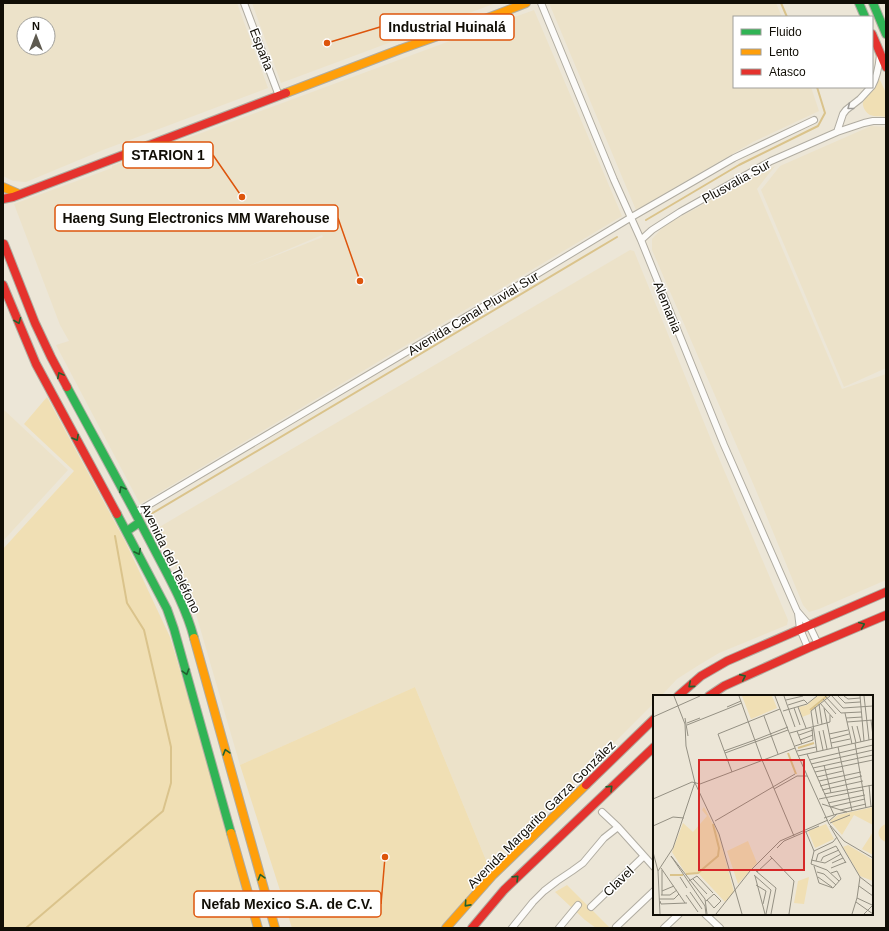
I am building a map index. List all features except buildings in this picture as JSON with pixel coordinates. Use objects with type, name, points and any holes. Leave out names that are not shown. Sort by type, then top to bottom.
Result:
[{"type":"main road","points":[[3,199],[13,197],[526,3]]},
{"type":"main road","points":[[859,3],[865,16]]},
{"type":"main road","points":[[872,3],[886,34]]},
{"type":"main road","points":[[873,36],[886,67]]},
{"type":"main road","points":[[3,188],[19,194]]},
{"type":"main road","name":"Avenida del Teléfono","points":[[4,242],[35,323],[51,357],[140,522],[181,601],[190,623],[275,928]]},
{"type":"main road","name":"Avenida del Teléfono","points":[[3,285],[36,364],[127,530],[167,609],[174,629],[258,928]]},
{"type":"main road","points":[[127,530],[140,522]]},
{"type":"main road","points":[[679,695],[701,676],[727,661],[886,592]]},
{"type":"main road","points":[[710,695],[724,686],[886,615]]},
{"type":"main road","name":"Avenida Margarito Garza González","points":[[446,928],[492,876],[653,720]]},
{"type":"main road","name":"Avenida Margarito Garza González","points":[[472,928],[504,890],[653,748]]},
{"type":"street","name":"España","points":[[244,3],[279,96]]},
{"type":"street","name":"Alemania","points":[[541,3],[588,120],[641,240],[724,445],[798,611],[809,625],[818,644]]},
{"type":"street","points":[[873,84],[880,62],[880,52]]},
{"type":"street","points":[[837,132],[842,114],[870,88]]},
{"type":"street","name":"Avenida Canal Pluvial Sur","points":[[135,513],[630,218],[734,158],[814,120]]},
{"type":"street","name":"Plusvalia Sur","points":[[641,240],[652,230],[680,212],[771,161],[837,132],[864,123],[886,121]]},
{"type":"street","name":"Alemania","points":[[798,611],[800,629],[808,648]]},
{"type":"street","points":[[602,812],[618,827],[653,866]]},
{"type":"street","points":[[512,928],[532,902],[557,881],[583,863],[604,838],[618,827]]},
{"type":"street","name":"Clavel","points":[[592,907],[644,856]]},
{"type":"street","points":[[616,927],[653,892]]},
{"type":"street","points":[[559,928],[578,905]]},
{"type":"street","points":[[664,928],[678,915]]},
{"type":"street","points":[[706,915],[718,926]]},
{"type":"street","points":[[710,928],[718,926]]},
{"type":"shaded area","points":[[3,3],[237,3],[268,88],[103,150],[26,182],[13,181],[3,176]]},
{"type":"shaded area","points":[[252,3],[496,3],[281,83]]},
{"type":"shaded area","points":[[549,3],[776,3],[782,16],[733,16],[733,88],[811,88],[819,111],[753,142],[636,210]]},
{"type":"shaded area","points":[[534,10],[622,216],[140,504],[56,345],[69,341],[60,325],[14,204],[112,168],[112,166]],"holes":[[[322,235],[323,237],[244,268]]]},
{"type":"shaded area","points":[[879,78],[886,93],[886,117],[870,115],[863,106],[863,102]]},
{"type":"shaded area","points":[[871,126],[886,127],[886,368],[844,387],[761,190],[780,166]]},
{"type":"shaded area","points":[[775,166],[757,189],[842,389],[886,374],[886,580],[809,612],[803,605],[755,488],[652,250],[652,239],[665,225]]},
{"type":"shaded area","points":[[630,250],[634,251],[712,442],[788,620],[787,625],[719,653],[677,679],[662,695],[653,695],[653,704],[530,827],[490,870],[415,687],[240,765],[191,597],[156,529]]},
{"type":"shaded area","points":[[47,397],[125,541],[170,637],[216,790],[254,928],[3,928],[3,549],[74,471],[24,424]]},
{"type":"shaded area","points":[[3,409],[68,470],[3,541]]},
{"type":"shaded area","points":[[415,687],[490,870],[440,928],[292,928],[240,765]]},
{"type":"shaded area","points":[[886,824],[886,842],[880,838],[878,833],[880,828]]},
{"type":"shaded area","points":[[567,885],[610,928],[596,928],[585,920],[555,892]]},
{"type":"waterway","points":[[781,3],[787,16]]},
{"type":"waterway","points":[[646,220],[739,165],[818,126],[825,113],[817,88]]},
{"type":"waterway","points":[[146,517],[617,237]]},
{"type":"waterway","points":[[26,928],[163,811],[171,783],[171,747],[144,630],[127,603],[115,536]]},
{"type":"traffic: fast","points":[[859,3],[865,16]]},
{"type":"traffic: fast","points":[[873,3],[886,34]]},
{"type":"traffic: fast","points":[[67,387],[181,601],[194,638]]},
{"type":"traffic: fast","points":[[117,514],[167,609],[174,629],[231,833]]},
{"type":"traffic: fast","points":[[127,531],[140,522]]},
{"type":"traffic: slow","points":[[286,93],[526,3]]},
{"type":"traffic: slow","points":[[3,187],[19,194]]},
{"type":"traffic: slow","points":[[194,638],[275,928]]},
{"type":"traffic: slow","points":[[446,928],[492,876],[586,785]]},
{"type":"traffic: slow","points":[[231,833],[258,928]]},
{"type":"traffic: jam","points":[[873,36],[886,67]]},
{"type":"traffic: jam","points":[[3,199],[13,197],[286,93]]},
{"type":"traffic: jam","points":[[4,244],[35,323],[67,387]]},
{"type":"traffic: jam","points":[[3,285],[36,364],[117,514]]},
{"type":"traffic: jam","points":[[679,695],[701,676],[727,661],[886,592]]},
{"type":"traffic: jam","points":[[710,695],[724,686],[886,615]]},
{"type":"traffic: jam","points":[[586,785],[653,720]]},
{"type":"traffic: jam","points":[[472,928],[504,890],[653,748]]},
{"type":"place","name":"Industrial Huinalá","points":[[327,43]]},
{"type":"place","name":"STARION 1","points":[[242,197]]},
{"type":"place","name":"Haeng Sung Electronics MM Warehouse","points":[[360,281]]},
{"type":"place","name":"Nefab Mexico S.A. de C.V.","points":[[385,857]]}]
